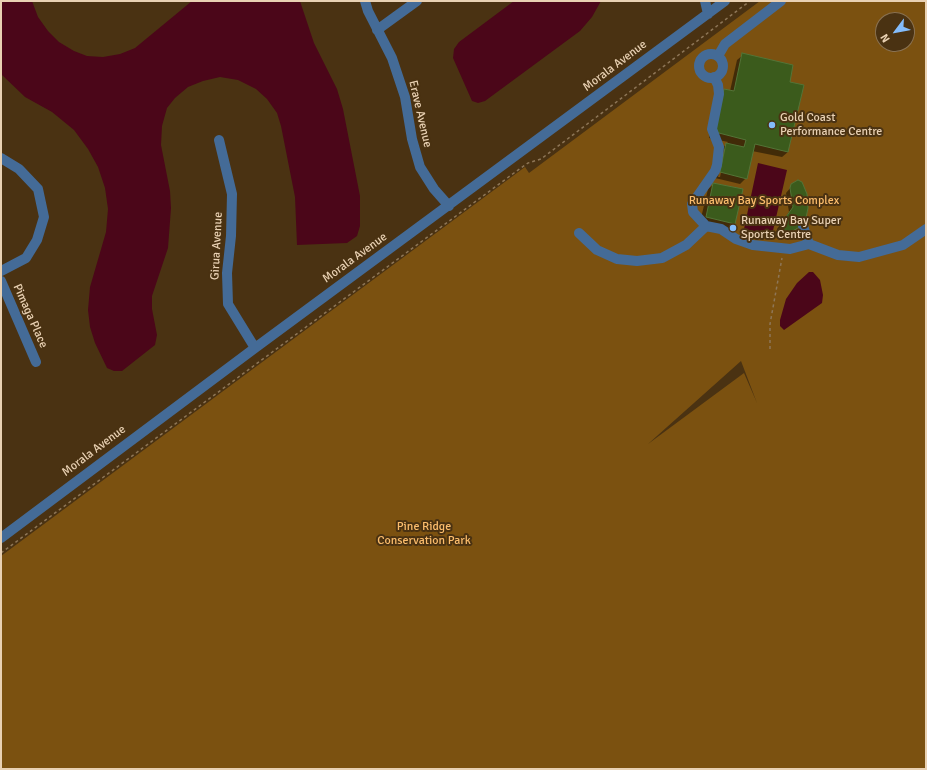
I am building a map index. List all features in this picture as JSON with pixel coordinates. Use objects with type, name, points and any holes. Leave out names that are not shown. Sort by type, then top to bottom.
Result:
[{"type":"street","name":"Erave Avenue","points":[[365,1],[368,11],[392,58],[405,97],[412,139],[420,167],[431,184],[449,206]]},
{"type":"street","points":[[377,30],[417,1]]},
{"type":"street","points":[[705,1],[708,14]]},
{"type":"street","name":"Morala Avenue","points":[[1,538],[254,348],[449,206],[725,1]]},
{"type":"street","points":[[718,56],[725,44],[781,1]]},
{"type":"street","points":[[707,55],[718,56],[723,63],[720,74],[714,77],[704,75],[700,66],[703,58],[707,55]]},
{"type":"street","points":[[714,77],[718,85],[719,94],[712,129],[719,147],[717,165],[692,204],[693,212],[706,226],[720,229],[736,240],[753,245],[784,249],[809,244],[838,255],[858,257],[903,245],[926,229]]},
{"type":"street","name":"Girua Avenue","points":[[219,140],[232,194],[231,236],[227,273],[228,304],[254,348]]},
{"type":"street","points":[[1,158],[19,169],[38,189],[44,217],[37,240],[26,258],[1,271]]},
{"type":"street","points":[[579,233],[597,250],[617,259],[637,262],[662,258],[686,245],[706,226]]},
{"type":"street","points":[[803,226],[809,244]]},
{"type":"street","name":"Pimaga Place","points":[[1,281],[36,362]]},
{"type":"path","points":[[1,553],[514,173],[528,163],[541,159],[750,1]]},
{"type":"path","points":[[770,348],[770,324],[784,249]]},
{"type":"green space","name":"Pine Ridge Conservation Park","points":[[760,1],[926,1],[926,769],[1,769],[1,556],[525,167],[529,173]],"holes":[[[741,361],[757,403],[744,373],[648,444]]]},
{"type":"shaded area","points":[[1,1],[32,1],[38,17],[48,31],[59,42],[74,51],[87,56],[103,57],[120,54],[135,48],[192,1],[300,1],[314,43],[337,89],[343,109],[360,196],[360,226],[357,236],[347,243],[297,245],[295,197],[277,113],[267,99],[256,89],[238,80],[220,77],[203,81],[188,87],[175,98],[167,108],[162,126],[161,145],[170,191],[171,208],[168,248],[152,296],[152,309],[157,335],[155,345],[122,371],[114,371],[107,368],[95,343],[90,327],[88,310],[90,287],[106,232],[108,209],[105,188],[98,167],[88,149],[74,130],[52,112],[25,97],[1,74]]},
{"type":"shaded area","points":[[514,1],[601,1],[592,17],[580,31],[485,101],[478,103],[472,101],[453,58],[454,49],[459,42]]},
{"type":"shaded area","points":[[758,163],[787,170],[772,235],[744,229]]},
{"type":"shaded area","points":[[809,272],[813,272],[820,280],[823,295],[822,303],[784,330],[780,326],[780,320],[786,299],[797,283]]},
{"type":"building","points":[[742,53],[793,65],[790,82],[804,85],[788,152],[755,144],[747,179],[720,172],[726,143],[744,147],[746,140],[715,132],[724,89],[734,91]]},
{"type":"building","points":[[798,180],[802,182],[807,194],[808,208],[806,218],[798,228],[789,233],[781,228],[781,224],[793,207],[790,188],[791,184]]},
{"type":"building","points":[[713,183],[743,189],[735,224],[706,217]]},
{"type":"place","name":"Gold Coast Performance Centre","points":[[772,125]]},
{"type":"place","name":"Runaway Bay Super Sports Centre","points":[[733,228]]},
{"type":"park label","name":"Runaway Bay Sports Complex","points":[[764,201]]}]
